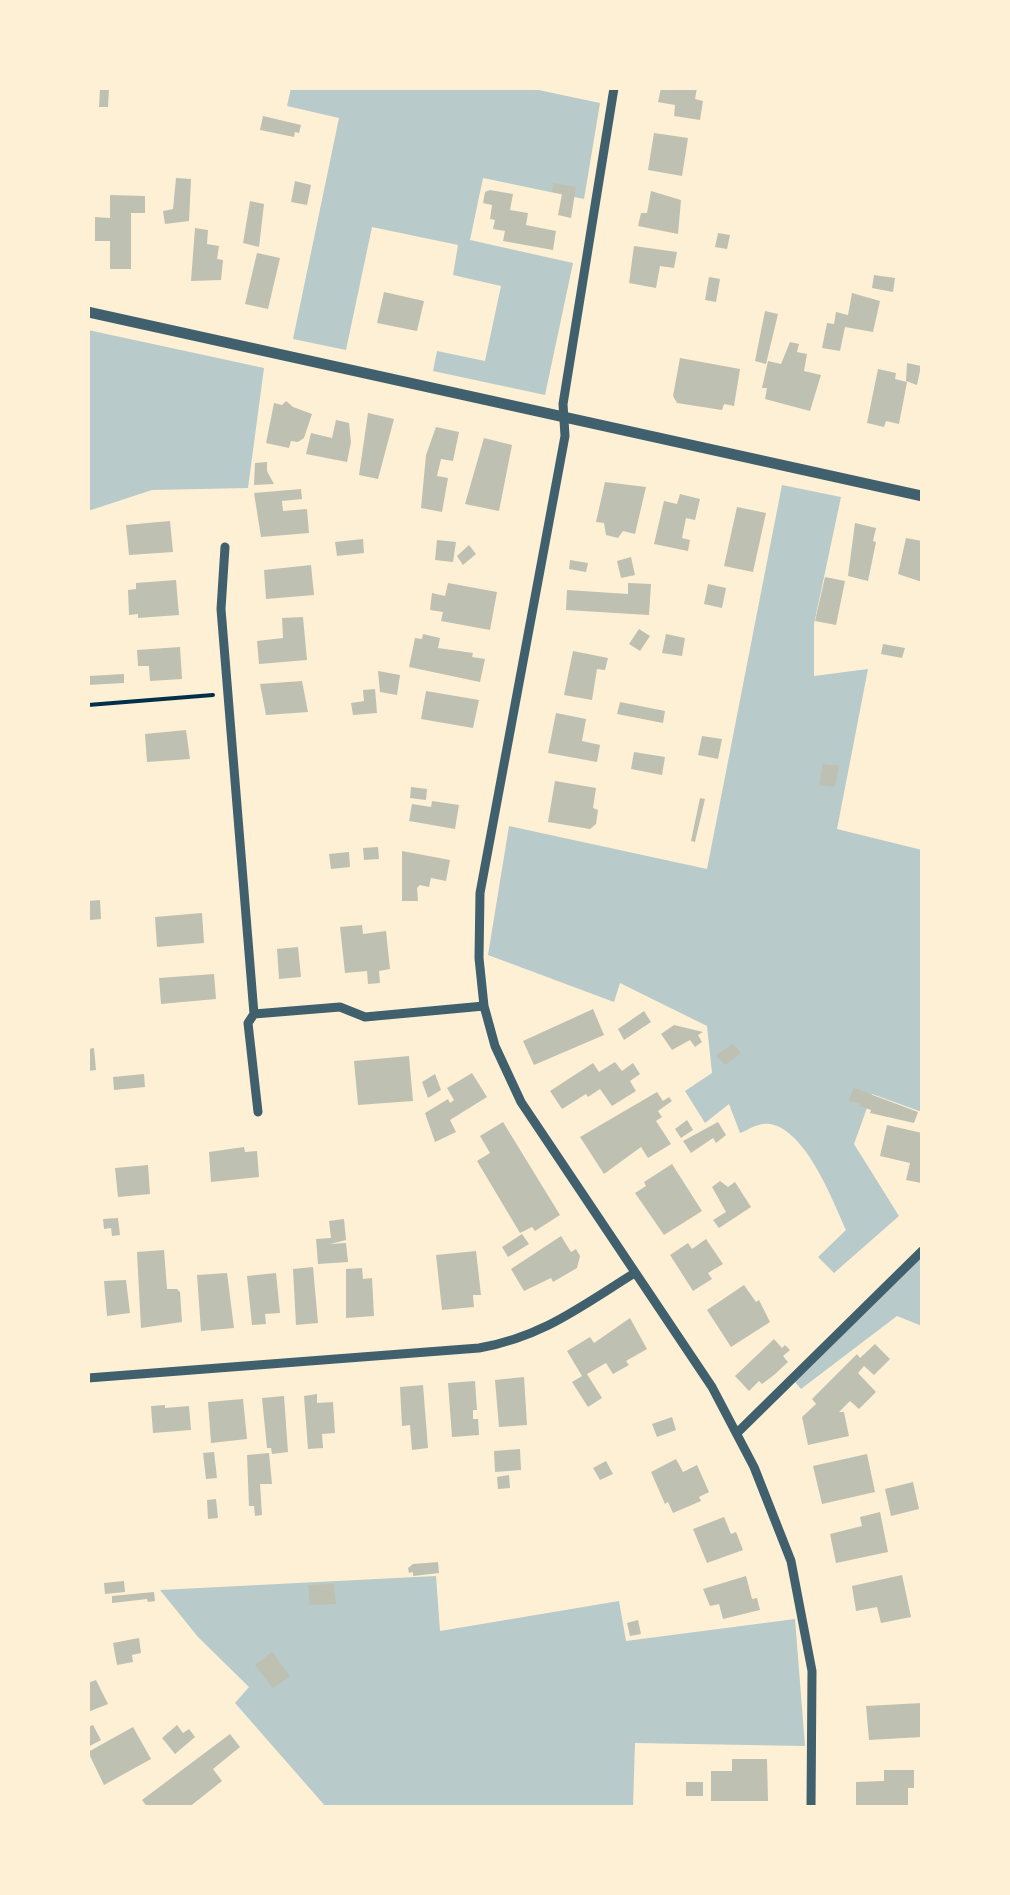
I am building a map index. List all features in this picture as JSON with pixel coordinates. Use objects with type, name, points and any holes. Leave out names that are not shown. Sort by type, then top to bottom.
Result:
[{"type":"street","points":[[614,88],[563,404],[566,430],[480,893],[479,958],[484,1006],[495,1046],[521,1102],[712,1388],[754,1467],[791,1561],[803,1616],[812,1671],[811,1808]]},
{"type":"street","points":[[88,312],[922,496]]},
{"type":"street","points":[[224,547],[221,609],[254,1014],[248,1023],[258,1112]]},
{"type":"street","points":[[254,1014],[340,1007],[365,1016],[484,1006]]},
{"type":"street","points":[[737,1433],[922,1251]]},
{"type":"street","points":[[88,1378],[478,1348],[542,1331],[634,1274]]},
{"type":"path","points":[[88,705],[228,694]]},
{"type":"shaded area","points":[[291,88],[529,88],[600,103],[584,199],[483,178],[470,240],[573,263],[545,395],[433,371],[437,351],[485,361],[501,286],[453,275],[458,245],[372,227],[346,350],[293,339],[339,118],[287,106]]},
{"type":"shaded area","points":[[88,330],[264,368],[248,488],[152,490],[88,511]]},
{"type":"shaded area","points":[[782,485],[841,497],[814,624],[814,676],[868,669],[837,829],[922,850],[922,1112],[872,1094],[854,1144],[899,1216],[834,1273],[818,1257],[846,1230],[826,1185],[795,1139],[770,1124],[740,1133],[729,1104],[705,1123],[685,1091],[712,1073],[707,1026],[620,983],[614,1002],[488,955],[509,826],[707,869]]},
{"type":"shaded area","points":[[922,1255],[922,1326],[897,1316],[801,1389],[795,1382]]},
{"type":"shaded area","points":[[436,1576],[440,1631],[619,1601],[626,1641],[795,1619],[805,1746],[635,1743],[633,1807],[326,1807],[235,1703],[249,1687],[198,1637],[160,1590]]},
{"type":"building","points":[[100,88],[109,88],[108,107],[99,107]]},
{"type":"building","points":[[661,88],[697,88],[695,99],[703,101],[700,120],[674,116],[675,105],[658,102]]},
{"type":"building","points":[[263,116],[301,125],[299,133],[295,132],[294,137],[260,130]]},
{"type":"building","points":[[654,133],[688,138],[682,176],[648,170]]},
{"type":"building","points":[[176,178],[191,179],[189,221],[165,224],[163,211],[173,209]]},
{"type":"building","points":[[295,181],[311,185],[307,205],[291,202]]},
{"type":"building","points":[[553,183],[576,187],[571,218],[558,215],[562,194],[552,192]]},
{"type":"building","points":[[651,191],[681,200],[678,234],[638,226],[641,213],[647,213]]},
{"type":"building","points":[[485,192],[513,194],[510,210],[528,213],[526,225],[556,231],[553,250],[503,241],[505,231],[493,229],[492,205],[483,203]]},
{"type":"building","points":[[110,195],[145,196],[145,213],[131,213],[131,269],[110,269],[110,241],[95,241],[95,217],[110,218]]},
{"type":"building","points":[[250,201],[264,204],[259,247],[243,243]]},
{"type":"building","points":[[195,228],[208,230],[207,244],[219,246],[217,259],[223,260],[221,280],[191,281]]},
{"type":"building","points":[[718,233],[730,235],[727,249],[715,247]]},
{"type":"building","points":[[634,246],[677,252],[674,268],[660,266],[656,288],[629,283]]},
{"type":"building","points":[[257,253],[280,258],[268,309],[245,304]]},
{"type":"building","points":[[874,275],[895,278],[893,292],[872,288]]},
{"type":"building","points":[[709,277],[720,279],[716,302],[705,300]]},
{"type":"building","points":[[384,292],[424,301],[417,331],[377,323]]},
{"type":"building","points":[[852,293],[880,301],[873,332],[845,327],[840,351],[822,348],[827,323],[834,324],[836,312],[848,315]]},
{"type":"building","points":[[765,311],[778,314],[766,364],[755,361]]},
{"type":"building","points":[[790,342],[799,344],[797,352],[807,354],[804,371],[821,375],[810,411],[765,399],[767,388],[762,388],[768,361],[781,364]]},
{"type":"building","points":[[680,358],[740,369],[734,406],[724,404],[722,410],[677,403],[673,396]]},
{"type":"building","points":[[907,363],[921,366],[917,385],[906,381]]},
{"type":"building","points":[[878,369],[896,373],[895,379],[907,382],[899,424],[886,421],[884,427],[867,423]]},
{"type":"building","points":[[286,401],[312,414],[304,438],[291,441],[289,448],[266,443],[274,403],[282,405]]},
{"type":"building","points":[[368,413],[394,419],[378,479],[359,475]]},
{"type":"building","points":[[336,420],[349,423],[347,462],[306,454],[311,433],[332,438]]},
{"type":"building","points":[[436,427],[459,432],[453,461],[441,459],[437,476],[448,478],[442,512],[421,508],[426,455]]},
{"type":"building","points":[[484,438],[512,445],[499,511],[465,504]]},
{"type":"building","points":[[267,462],[274,484],[254,485],[255,463]]},
{"type":"building","points":[[605,482],[646,487],[635,534],[623,531],[618,538],[606,535],[604,523],[596,522]]},
{"type":"building","points":[[301,489],[302,499],[282,501],[283,511],[307,509],[309,533],[261,537],[254,493]]},
{"type":"building","points":[[680,494],[700,499],[695,520],[686,518],[682,538],[690,540],[688,551],[654,544],[664,501],[677,504]]},
{"type":"building","points":[[737,507],[766,513],[753,572],[724,566]]},
{"type":"building","points":[[170,521],[173,552],[129,555],[126,525]]},
{"type":"building","points":[[855,523],[876,528],[868,581],[848,576]]},
{"type":"building","points":[[906,538],[922,541],[922,582],[898,574]]},
{"type":"building","points":[[363,539],[364,553],[337,556],[335,542]]},
{"type":"building","points":[[437,540],[456,542],[453,562],[435,560]]},
{"type":"building","points":[[469,545],[476,554],[463,565],[457,556]]},
{"type":"building","points":[[631,557],[635,575],[621,578],[617,561]]},
{"type":"building","points":[[570,560],[588,563],[586,572],[569,569]]},
{"type":"building","points":[[311,565],[314,595],[266,599],[264,570]]},
{"type":"building","points":[[825,577],[845,581],[836,625],[815,621]]},
{"type":"building","points":[[176,580],[179,615],[129,615],[128,590],[136,589],[136,583]]},
{"type":"building","points":[[448,583],[497,592],[490,630],[441,621],[443,612],[430,610],[432,593],[445,596]]},
{"type":"building","points":[[628,583],[651,584],[649,615],[566,610],[567,590],[628,594]]},
{"type":"building","points":[[708,584],[726,588],[722,608],[704,604]]},
{"type":"building","points":[[303,617],[307,660],[259,664],[257,641],[283,638],[282,618]]},
{"type":"building","points":[[639,629],[650,636],[640,651],[629,644]]},
{"type":"building","points":[[423,634],[440,638],[438,648],[473,653],[472,657],[485,659],[480,682],[409,667],[415,638],[422,639]]},
{"type":"building","points":[[666,634],[685,638],[682,656],[662,653]]},
{"type":"building","points":[[883,644],[905,648],[902,658],[881,654]]},
{"type":"building","points":[[180,647],[182,679],[150,681],[149,666],[138,666],[137,650]]},
{"type":"building","points":[[573,651],[608,658],[605,670],[597,669],[592,700],[564,695]]},
{"type":"building","points":[[378,671],[400,675],[397,695],[380,692]]},
{"type":"building","points":[[124,674],[124,683],[88,685],[88,676]]},
{"type":"building","points":[[302,681],[308,712],[266,715],[260,684]]},
{"type":"building","points":[[375,689],[377,713],[353,715],[351,703],[364,701],[363,690]]},
{"type":"building","points":[[426,691],[479,700],[473,728],[421,719]]},
{"type":"building","points":[[620,702],[665,711],[663,723],[617,714]]},
{"type":"building","points":[[556,713],[586,719],[582,741],[600,745],[597,762],[548,753]]},
{"type":"building","points":[[186,730],[190,759],[147,762],[145,734]]},
{"type":"building","points":[[702,736],[722,739],[718,759],[698,755]]},
{"type":"building","points":[[634,752],[665,757],[662,775],[631,769]]},
{"type":"building","points":[[823,764],[839,766],[835,787],[819,785]]},
{"type":"building","points":[[555,781],[596,788],[596,824],[590,829],[548,822]]},
{"type":"building","points":[[411,787],[427,789],[426,800],[410,798]]},
{"type":"building","points":[[700,798],[705,799],[695,842],[691,841]]},
{"type":"building","points":[[432,801],[459,805],[455,829],[409,821],[412,804],[431,807]]},
{"type":"building","points":[[378,847],[379,859],[364,860],[363,848]]},
{"type":"building","points":[[402,851],[450,860],[446,881],[431,878],[429,887],[417,888],[418,901],[402,901]]},
{"type":"building","points":[[349,852],[350,867],[331,869],[329,854]]},
{"type":"building","points":[[100,900],[101,919],[90,920],[89,901]]},
{"type":"building","points":[[202,913],[204,943],[157,947],[155,917]]},
{"type":"building","points":[[362,925],[363,934],[386,931],[390,969],[379,971],[380,983],[368,984],[367,971],[345,973],[340,927]]},
{"type":"building","points":[[298,947],[301,977],[279,979],[277,949]]},
{"type":"building","points":[[214,974],[216,999],[161,1004],[159,978]]},
{"type":"building","points":[[593,1009],[604,1035],[534,1065],[523,1041]]},
{"type":"building","points":[[644,1011],[651,1022],[624,1040],[618,1029]]},
{"type":"building","points":[[674,1025],[703,1032],[698,1035],[702,1042],[695,1047],[690,1040],[672,1050],[661,1034]]},
{"type":"building","points":[[733,1044],[741,1053],[725,1065],[716,1055]]},
{"type":"building","points":[[94,1048],[96,1070],[88,1071],[88,1049]]},
{"type":"building","points":[[409,1056],[413,1101],[358,1105],[354,1061]]},
{"type":"building","points":[[615,1062],[622,1071],[633,1063],[640,1074],[630,1081],[636,1091],[612,1106],[600,1089],[562,1109],[550,1091],[593,1063],[599,1072]]},
{"type":"building","points":[[472,1073],[487,1097],[450,1120],[456,1132],[435,1142],[425,1113],[448,1099],[450,1103],[454,1100],[447,1088]]},
{"type":"building","points":[[144,1074],[145,1087],[114,1090],[113,1077]]},
{"type":"building","points":[[435,1074],[441,1090],[428,1098],[422,1082]]},
{"type":"building","points":[[854,1088],[918,1112],[914,1123],[870,1113],[860,1103],[848,1101]]},
{"type":"building","points":[[657,1092],[663,1101],[669,1097],[672,1101],[658,1111],[662,1117],[656,1121],[671,1144],[648,1158],[641,1147],[604,1174],[580,1137]]},
{"type":"building","points":[[687,1120],[693,1130],[681,1138],[675,1129]]},
{"type":"building","points":[[503,1122],[560,1215],[535,1231],[532,1227],[520,1233],[477,1161],[490,1153],[480,1136]]},
{"type":"building","points":[[718,1122],[726,1135],[716,1143],[713,1138],[691,1153],[683,1141]]},
{"type":"building","points":[[887,1125],[922,1133],[921,1183],[906,1180],[910,1163],[880,1156]]},
{"type":"building","points":[[244,1147],[245,1152],[257,1151],[259,1177],[211,1182],[209,1152]]},
{"type":"building","points":[[672,1164],[702,1211],[664,1235],[635,1193],[646,1186],[644,1182]]},
{"type":"building","points":[[148,1165],[150,1194],[118,1197],[115,1168]]},
{"type":"building","points":[[720,1181],[728,1187],[735,1182],[751,1207],[719,1228],[713,1220],[726,1212],[712,1187]]},
{"type":"building","points":[[118,1218],[120,1235],[112,1236],[111,1228],[104,1229],[103,1219]]},
{"type":"building","points":[[344,1219],[346,1240],[330,1244],[346,1243],[348,1262],[318,1264],[316,1239],[331,1238],[329,1221]]},
{"type":"building","points":[[522,1234],[529,1244],[508,1257],[502,1247]]},
{"type":"building","points":[[561,1236],[571,1252],[576,1249],[580,1256],[577,1268],[553,1282],[551,1278],[524,1291],[511,1269]]},
{"type":"building","points":[[706,1239],[723,1264],[708,1273],[712,1279],[693,1291],[670,1255],[688,1243],[692,1249]]},
{"type":"building","points":[[164,1250],[167,1289],[180,1292],[182,1322],[141,1328],[137,1252]]},
{"type":"building","points":[[476,1251],[481,1295],[473,1295],[474,1307],[442,1310],[436,1255]]},
{"type":"building","points":[[313,1267],[318,1323],[296,1325],[293,1269]]},
{"type":"building","points":[[362,1268],[363,1279],[372,1278],[374,1316],[346,1318],[346,1269]]},
{"type":"building","points":[[227,1273],[234,1328],[201,1331],[197,1275]]},
{"type":"building","points":[[276,1273],[280,1313],[265,1314],[266,1324],[252,1325],[247,1276]]},
{"type":"building","points":[[126,1280],[130,1313],[107,1316],[104,1281]]},
{"type":"building","points":[[744,1285],[756,1302],[759,1300],[770,1322],[731,1347],[707,1310]]},
{"type":"building","points":[[630,1318],[647,1349],[613,1374],[606,1363],[587,1374],[602,1398],[588,1407],[572,1382],[582,1376],[567,1351],[590,1337],[594,1343]]},
{"type":"building","points":[[774,1339],[790,1350],[783,1356],[788,1362],[749,1391],[735,1376]]},
{"type":"building","points":[[875,1344],[890,1359],[874,1375],[864,1366],[858,1373],[876,1392],[859,1409],[850,1401],[839,1412],[844,1412],[849,1436],[808,1445],[802,1417],[816,1404],[812,1399],[857,1354],[860,1358]]},
{"type":"building","points":[[524,1377],[527,1425],[499,1427],[495,1380]]},
{"type":"building","points":[[475,1381],[477,1410],[473,1410],[473,1419],[478,1419],[479,1435],[452,1437],[448,1383]]},
{"type":"building","points":[[423,1385],[428,1448],[412,1450],[410,1425],[402,1426],[400,1387]]},
{"type":"building","points":[[317,1394],[317,1403],[333,1402],[335,1433],[322,1434],[323,1448],[308,1449],[304,1396]]},
{"type":"building","points":[[284,1396],[288,1452],[272,1454],[271,1448],[267,1448],[262,1398]]},
{"type":"building","points":[[243,1399],[247,1439],[211,1443],[208,1402]]},
{"type":"building","points":[[151,1406],[189,1406],[191,1430],[153,1433]]},
{"type":"building","points":[[672,1417],[676,1430],[657,1437],[652,1424]]},
{"type":"building","points":[[520,1449],[521,1470],[495,1472],[494,1451]]},
{"type":"building","points":[[214,1452],[217,1478],[206,1479],[203,1453]]},
{"type":"building","points":[[269,1453],[272,1484],[260,1484],[262,1515],[255,1516],[254,1506],[249,1506],[247,1455]]},
{"type":"building","points":[[867,1454],[875,1492],[822,1504],[813,1466]]},
{"type":"building","points":[[676,1459],[683,1472],[697,1465],[709,1492],[699,1497],[701,1501],[673,1513],[651,1472]]},
{"type":"building","points":[[606,1461],[613,1474],[600,1480],[593,1468]]},
{"type":"building","points":[[509,1475],[510,1488],[498,1489],[497,1477]]},
{"type":"building","points":[[913,1482],[919,1509],[891,1516],[885,1489]]},
{"type":"building","points":[[216,1499],[218,1518],[208,1519],[207,1500]]},
{"type":"building","points":[[880,1512],[888,1552],[836,1563],[830,1534],[862,1526],[860,1517]]},
{"type":"building","points":[[724,1517],[743,1550],[707,1563],[693,1529]]},
{"type":"building","points":[[438,1562],[439,1573],[409,1573],[413,1564]]},
{"type":"building","points":[[902,1575],[911,1617],[881,1623],[877,1607],[856,1611],[852,1586]]},
{"type":"building","points":[[746,1576],[752,1599],[757,1598],[760,1610],[723,1619],[719,1604],[710,1606],[703,1589]]},
{"type":"building","points":[[124,1581],[125,1592],[105,1594],[104,1583]]},
{"type":"building","points":[[334,1584],[336,1604],[310,1605],[308,1585]]},
{"type":"building","points":[[154,1592],[155,1601],[112,1603],[112,1596]]},
{"type":"building","points":[[638,1620],[641,1634],[630,1636],[627,1623]]},
{"type":"building","points":[[139,1638],[141,1653],[132,1655],[133,1662],[117,1665],[113,1643]]},
{"type":"building","points":[[272,1652],[290,1676],[273,1688],[255,1665]]},
{"type":"building","points":[[96,1680],[108,1704],[88,1712],[88,1683]]},
{"type":"building","points":[[922,1703],[922,1737],[869,1740],[866,1706]]},
{"type":"building","points":[[93,1725],[101,1740],[88,1747],[88,1727]]},
{"type":"building","points":[[177,1725],[183,1733],[189,1729],[195,1737],[175,1754],[162,1738]]},
{"type":"building","points":[[133,1727],[151,1759],[104,1785],[88,1752]]},
{"type":"building","points":[[230,1734],[240,1747],[213,1769],[222,1781],[188,1808],[148,1808],[142,1800]]},
{"type":"building","points":[[732,1759],[767,1759],[768,1801],[711,1801],[711,1771],[732,1771]]},
{"type":"building","points":[[884,1770],[914,1770],[914,1788],[908,1788],[908,1808],[856,1808],[856,1782],[884,1781]]},
{"type":"building","points":[[686,1782],[703,1782],[703,1796],[686,1796]]}]
